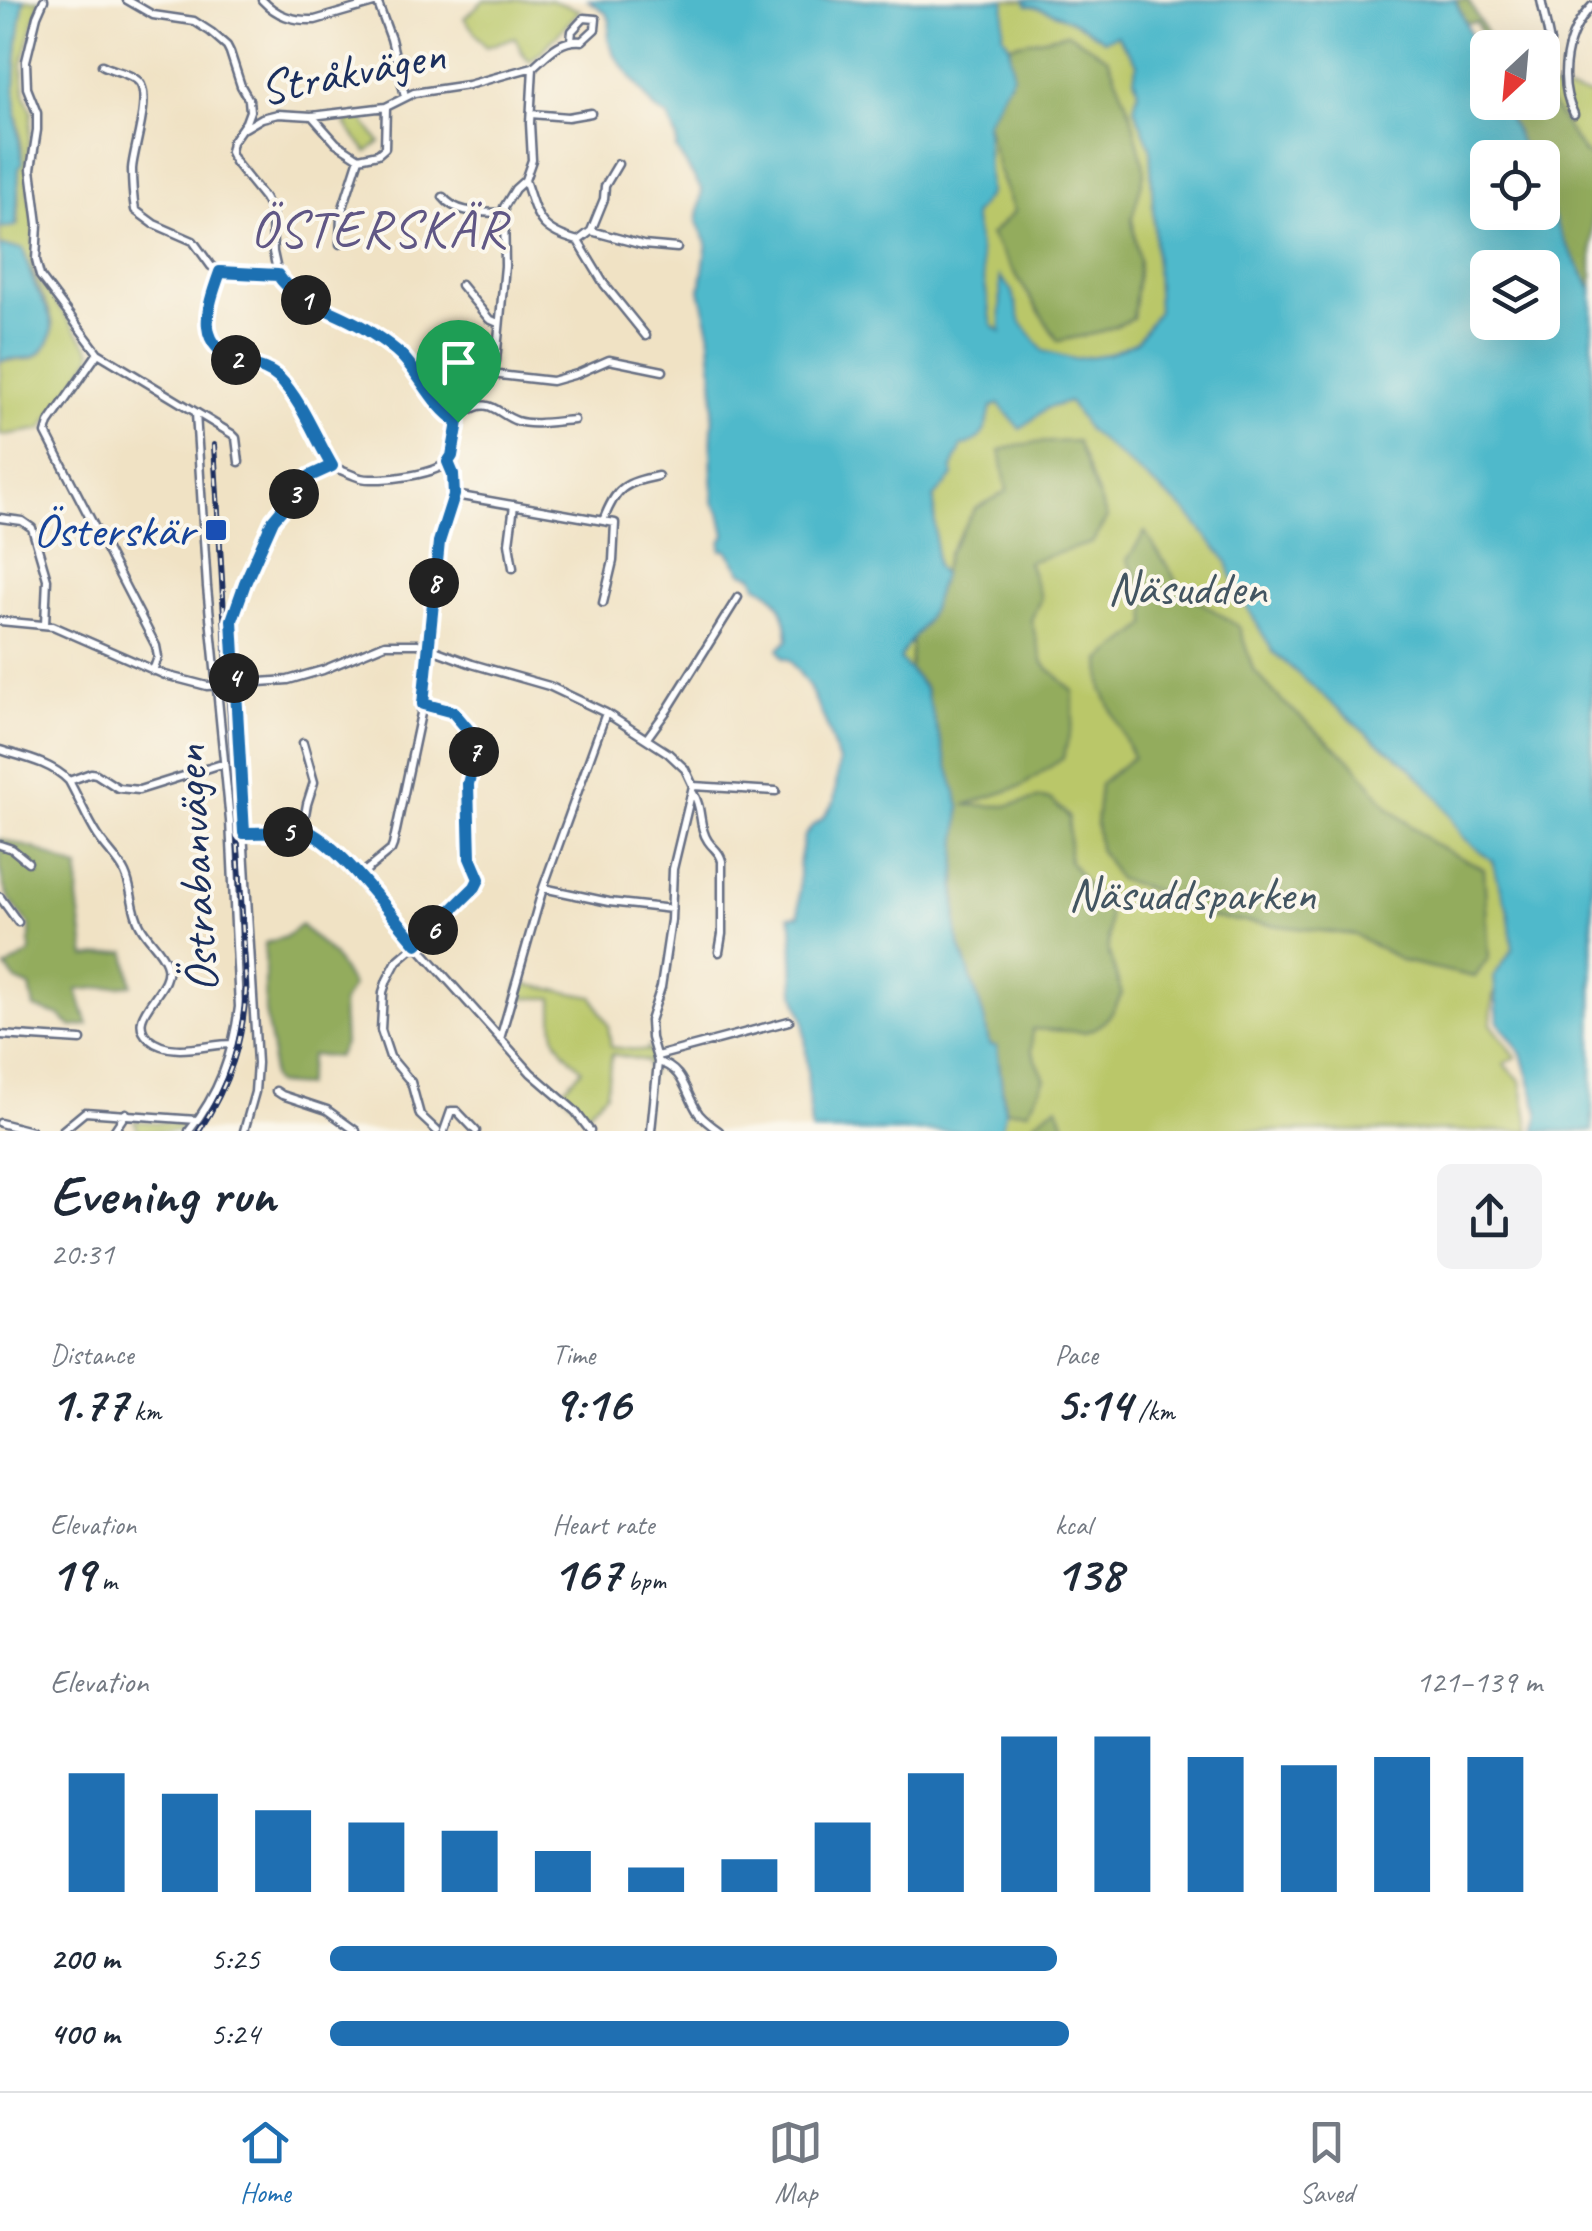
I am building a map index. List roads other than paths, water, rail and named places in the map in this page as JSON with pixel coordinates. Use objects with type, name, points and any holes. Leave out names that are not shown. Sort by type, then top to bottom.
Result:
[{"type":"street","points":[[44,0],[26,61],[27,88],[37,114],[31,169],[39,230],[37,269],[98,352],[227,430],[236,438],[239,462]]},
{"type":"street","points":[[126,0],[147,13],[186,18],[210,32],[230,52],[242,89],[266,117]]},
{"type":"street","points":[[262,0],[274,12],[306,20],[377,1],[392,39],[404,96]]},
{"type":"street","points":[[1541,0],[1547,30]]},
{"type":"street","points":[[1574,114],[1566,87],[1567,54],[1592,6]]},
{"type":"street","points":[[571,40],[572,30],[584,18],[596,19],[595,30],[582,41],[571,40],[556,46],[534,67],[532,153],[525,180],[539,219],[552,230],[578,241],[604,284],[646,336]]},
{"type":"street","points":[[102,65],[134,78],[142,86],[143,124],[132,173],[135,210],[154,224],[193,241],[220,272],[278,275]]},
{"type":"street","name":"Stråkvägen","points":[[242,129],[266,117],[285,114],[312,116],[386,108],[404,96],[468,85],[534,67]]},
{"type":"street","points":[[249,100],[249,116],[230,152],[272,213],[273,252],[278,275],[286,288],[351,319],[394,350],[443,410],[460,418]]},
{"type":"street","points":[[312,116],[336,142],[359,158],[378,154],[385,148],[386,108]]},
{"type":"street","points":[[531,114],[568,117],[590,113]]},
{"type":"street","points":[[340,244],[342,214],[359,158]]},
{"type":"street","points":[[578,241],[591,231],[605,186],[618,164]]},
{"type":"street","points":[[220,272],[208,306],[208,326],[214,344],[225,356],[264,368],[281,380],[332,466],[372,479],[428,472],[441,468],[452,456],[460,418],[496,361],[505,266],[504,213],[506,201],[525,180]]},
{"type":"street","points":[[443,196],[458,208],[504,213]]},
{"type":"street","points":[[591,231],[642,245],[676,248]]},
{"type":"street","points":[[461,285],[488,319],[498,323]]},
{"type":"street","points":[[98,352],[46,432],[156,646],[158,657],[153,670]]},
{"type":"street","points":[[491,374],[552,381],[610,360],[664,370]]},
{"type":"street","points":[[460,418],[472,408],[491,406],[518,421],[574,420]]},
{"type":"street","name":"Östrabanvägen","points":[[189,1131],[216,1092],[239,1007],[225,763],[207,587],[196,413]]},
{"type":"street","points":[[358,876],[392,850],[423,704],[439,542],[454,495],[448,462]]},
{"type":"street","points":[[244,1131],[255,1092],[257,1064],[232,620],[266,534],[282,508],[310,476],[332,466]]},
{"type":"street","points":[[603,521],[620,488],[658,476]]},
{"type":"street","points":[[454,495],[615,523],[613,561],[603,603]]},
{"type":"street","points":[[513,568],[509,542],[514,505]]},
{"type":"street","points":[[0,518],[22,521],[32,528],[47,579],[45,624]]},
{"type":"street","points":[[647,738],[738,596]]},
{"type":"street","points":[[0,621],[45,624],[192,684],[218,686],[288,680],[311,675],[385,644],[418,644],[549,686],[606,713],[676,760],[692,778],[692,789],[673,869],[672,909],[661,987],[650,1021],[657,1059],[651,1131]]},
{"type":"street","points":[[423,704],[453,712],[470,732],[474,760],[468,784],[470,858],[479,879],[397,961],[386,980],[381,1030],[390,1057],[411,1082],[420,1115],[441,1131],[451,1111],[457,1111],[476,1131]]},
{"type":"street","points":[[500,1039],[542,888],[606,713]]},
{"type":"street","points":[[302,832],[314,782],[304,744]]},
{"type":"street","points":[[0,750],[51,768],[69,781],[99,838],[123,869],[138,923],[168,970],[166,980],[142,1017],[146,1035],[155,1042],[184,1049],[232,1044]]},
{"type":"street","points":[[69,781],[96,774],[118,788],[139,790],[225,763]]},
{"type":"street","points":[[692,789],[776,791]]},
{"type":"street","points":[[692,789],[706,837],[721,854],[719,952]]},
{"type":"street","points":[[244,833],[309,832],[322,839],[531,1073],[575,1112],[590,1131]]},
{"type":"street","points":[[0,844],[28,862]]},
{"type":"street","points":[[542,888],[609,902],[672,909]]},
{"type":"street","points":[[0,899],[18,922]]},
{"type":"street","points":[[657,1059],[789,1020]]},
{"type":"street","points":[[0,1035],[81,1040]]},
{"type":"street","points":[[657,1059],[677,1073],[697,1110],[719,1131]]},
{"type":"street","points":[[276,1091],[327,1110],[356,1131]]},
{"type":"street","points":[[62,1131],[85,1112],[198,1120]]},
{"type":"street","points":[[114,1131],[126,1113]]},
{"type":"street","points":[[0,1123],[31,1131]]},
{"type":"water","points":[[0,0],[24,0],[15,82],[23,163],[19,168],[16,226],[0,228]]},
{"type":"water","points":[[588,0],[1005,0],[1003,34],[1009,45],[1013,74],[986,123],[989,194],[973,215],[992,325],[1001,332],[1000,277],[1012,291],[1021,322],[1043,351],[1074,359],[1109,354],[1137,341],[1158,311],[1150,146],[1134,108],[1137,63],[1117,35],[1104,40],[1067,19],[1027,5],[1025,0],[1455,0],[1470,33],[1470,120],[1510,120],[1519,140],[1470,140],[1470,230],[1559,230],[1592,289],[1592,1131],[1535,1131],[1539,1112],[1522,1054],[1498,1021],[1494,976],[1513,949],[1508,910],[1492,861],[1463,837],[1439,798],[1408,765],[1273,652],[1236,587],[1227,561],[1186,511],[1088,430],[1069,402],[1047,408],[1020,429],[999,404],[991,407],[984,432],[962,446],[952,468],[953,476],[934,498],[936,566],[942,575],[927,618],[900,659],[925,689],[960,806],[955,887],[957,936],[989,1044],[997,1047],[1005,1113],[1001,1131],[811,1131],[804,1020],[794,991],[789,916],[799,915],[799,864],[804,837],[834,802],[839,762],[808,685],[778,649],[788,640],[781,607],[757,585],[753,576],[742,572],[727,550],[721,550],[725,535],[720,512],[713,503],[714,391],[709,327],[700,290],[707,243],[697,222],[702,190],[676,149],[677,138],[668,117],[655,109],[614,54],[608,39],[610,20]]},
{"type":"water","points":[[0,246],[23,249],[50,317],[50,339],[34,356],[0,361]]},
{"type":"railway","points":[[199,1131],[219,1097],[233,1061],[246,985],[214,445]]},
{"type":"place","name":"Österskär","points":[[216,530]]},
{"type":"district","name":"ÖSTERSKÄR","points":[[379,229]]},
{"type":"park label","name":"Näsudden","points":[[1187,588]]},
{"type":"park label","name":"Näsuddsparken","points":[[1192,894]]}]
